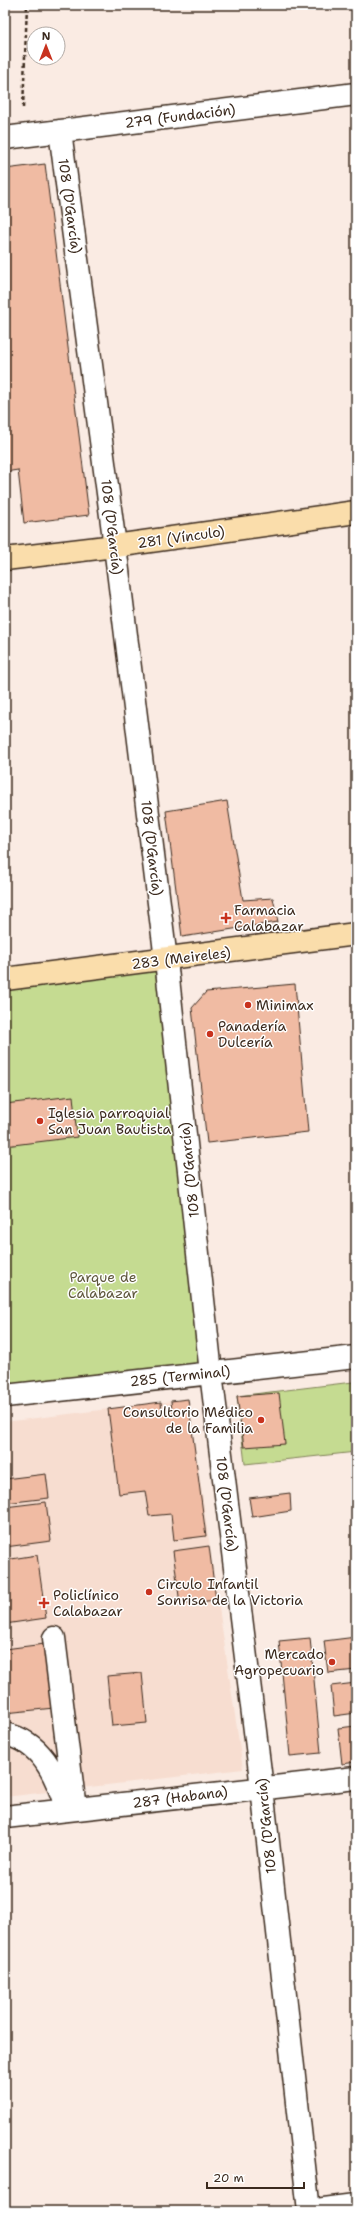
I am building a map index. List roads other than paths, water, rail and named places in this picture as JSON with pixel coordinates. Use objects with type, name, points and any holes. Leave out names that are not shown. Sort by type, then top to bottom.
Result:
[{"type":"main road","name":"281 (Vínculo)","points":[[5,559],[115,546],[356,512]]},
{"type":"main road","name":"283 (Meireles)","points":[[5,979],[166,960],[356,934]]},
{"type":"street","name":"279 (Fundación)","points":[[5,138],[356,94]]},
{"type":"street","name":"108 (D'García)","points":[[60,131],[115,546],[166,960],[211,1373],[262,1788],[309,2211]]},
{"type":"street","name":"285 (Terminal)","points":[[5,1396],[356,1357]]},
{"type":"street","points":[[54,1638],[71,1810]]},
{"type":"street","points":[[5,1734],[12,1736],[46,1759],[57,1778],[71,1810]]},
{"type":"street","name":"287 (Habana)","points":[[5,1818],[356,1778]]},
{"type":"street","points":[[309,2211],[356,2205]]},
{"type":"place","name":"Farmacia Calabazar","points":[[226,918]]},
{"type":"place","name":"Minimax","points":[[248,1005]]},
{"type":"place","name":"Panadería Dulcería","points":[[210,1034]]},
{"type":"place","name":"Iglesia parroquial San Juan Bautista","points":[[40,1121]]},
{"type":"place","name":"Consultorio Médico de la Familia","points":[[261,1420]]},
{"type":"place","name":"Circulo Infantil Sonrisa de la Victoria","points":[[149,1592]]},
{"type":"place","name":"Policlínico Calabazar","points":[[44,1603]]},
{"type":"place","name":"Mercado Agropecuario","points":[[332,1662]]},
{"type":"park label","name":"Parque de Calabazar","points":[[103,1286]]}]
